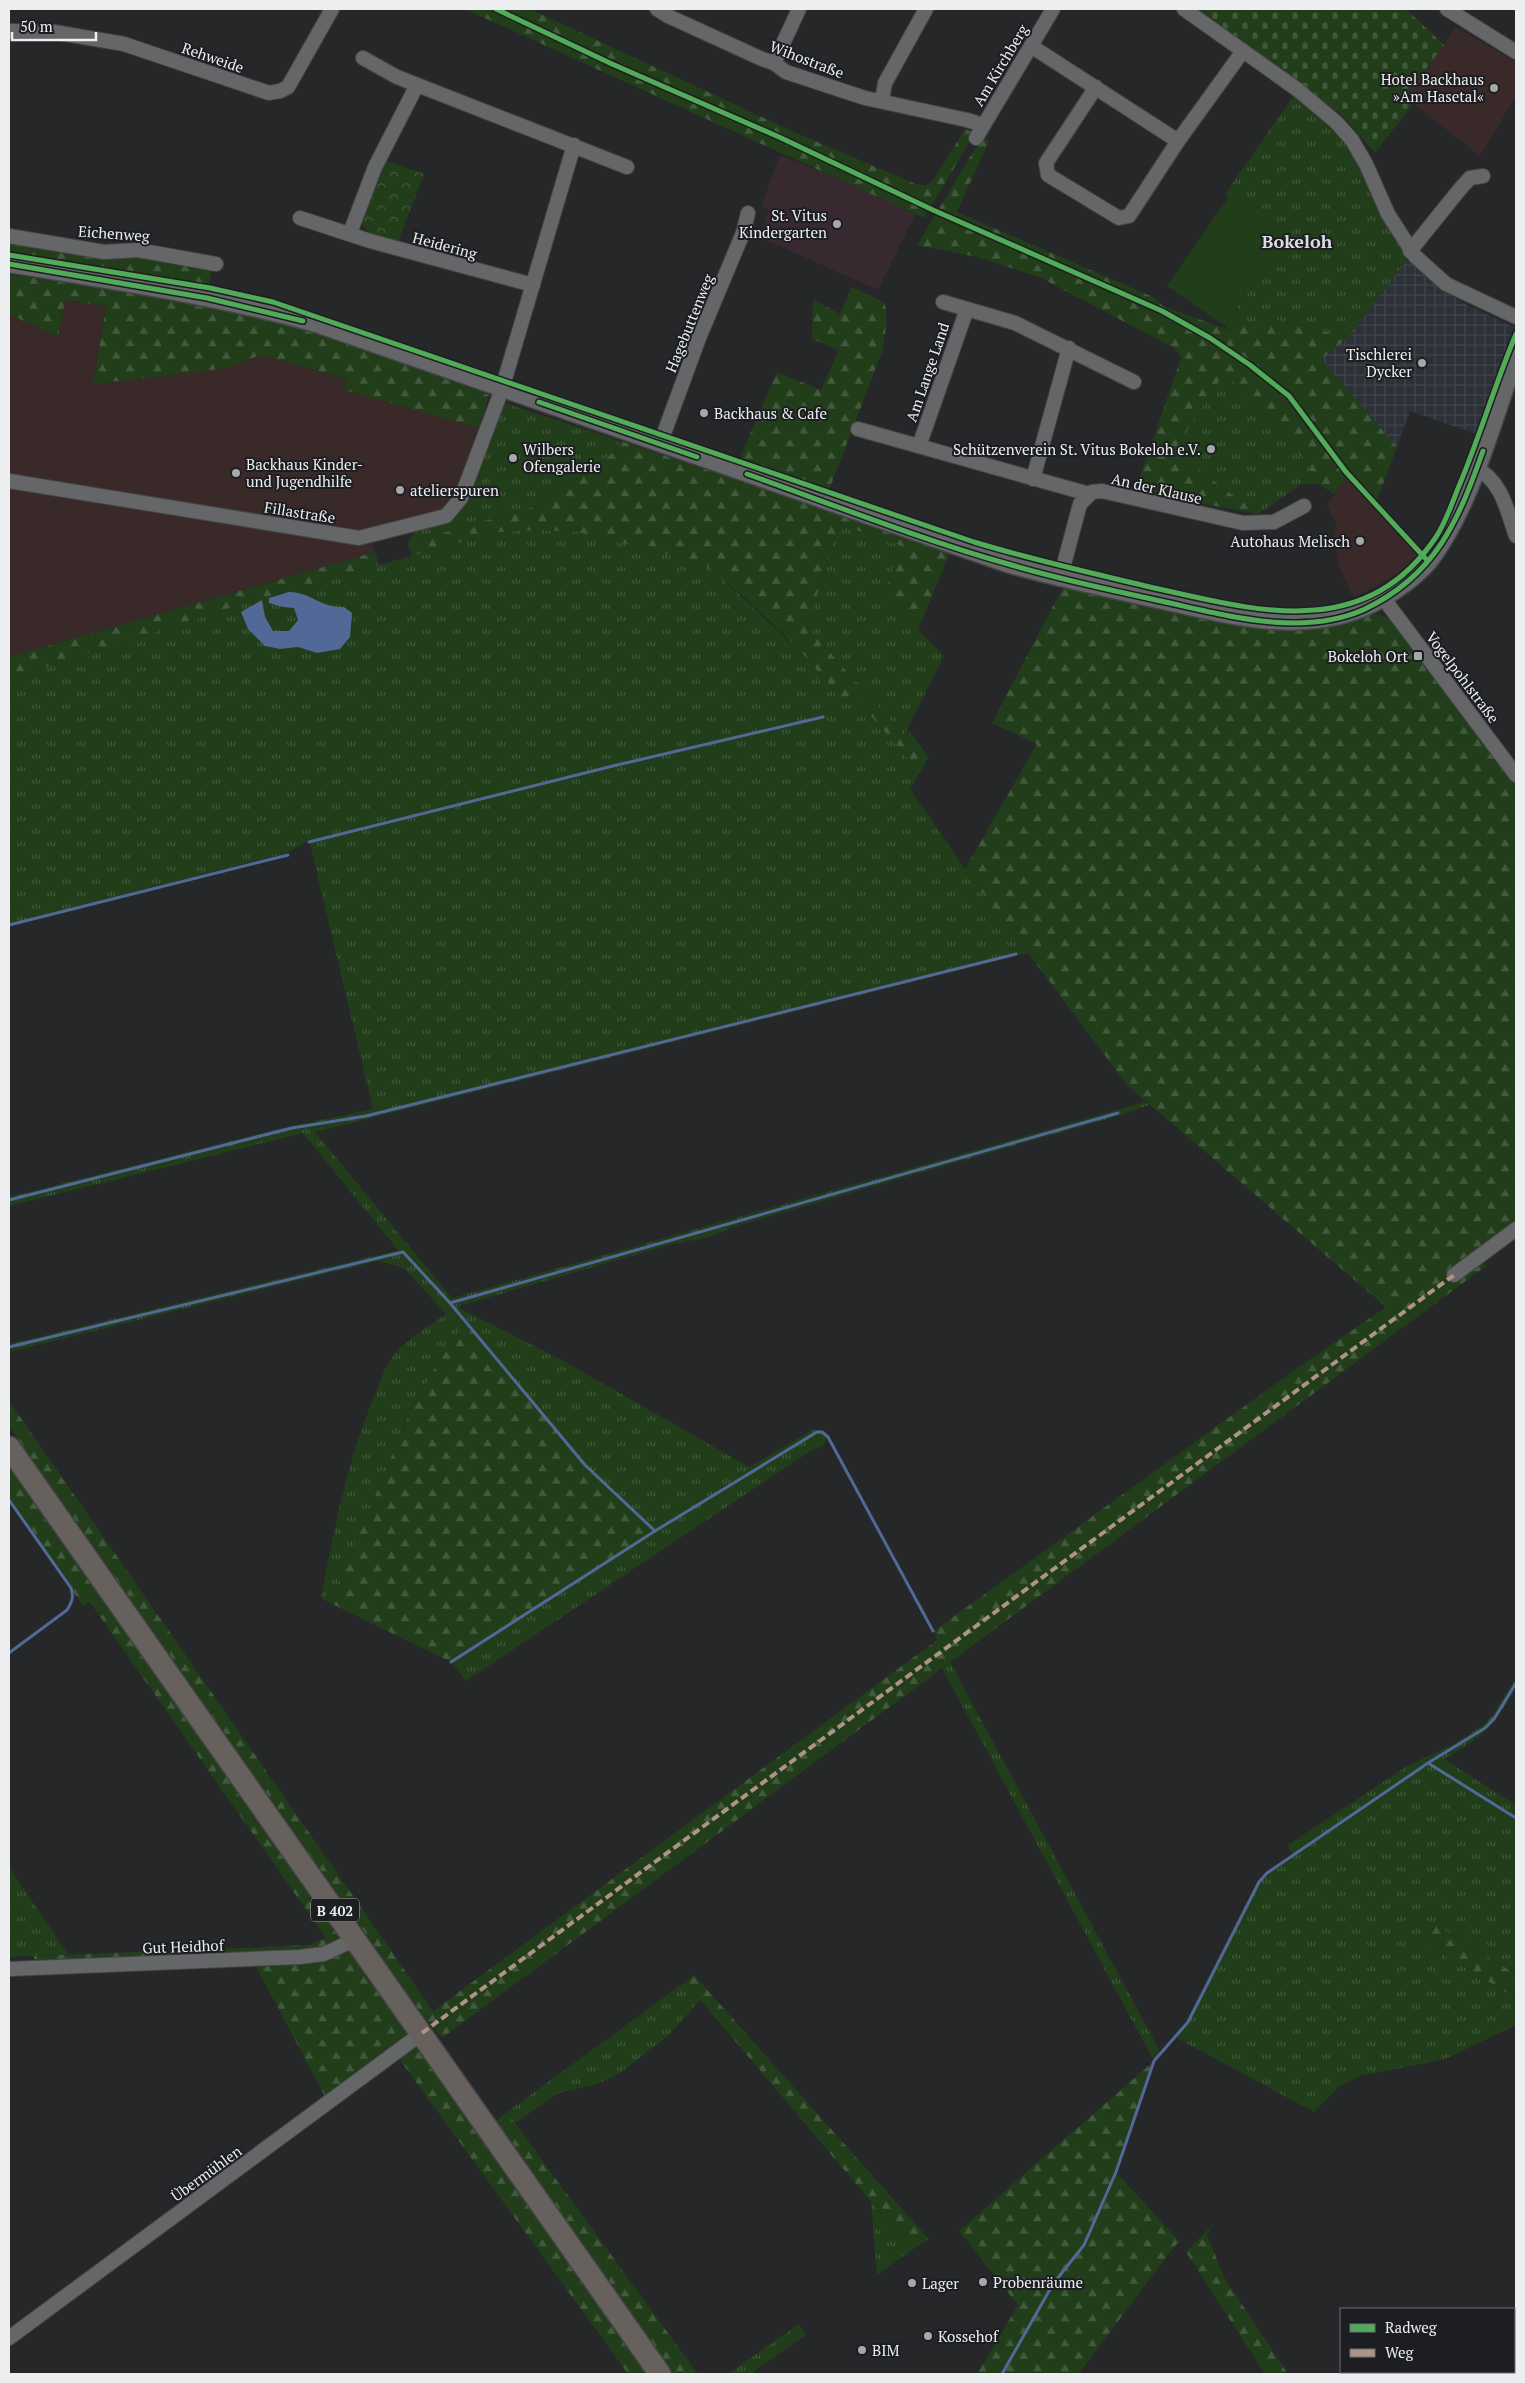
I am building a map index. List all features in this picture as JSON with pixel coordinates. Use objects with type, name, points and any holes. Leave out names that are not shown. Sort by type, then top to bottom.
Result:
[{"type":"main road","name":"B 402","points":[[9,1447],[660,2374]]},
{"type":"street","name":"Rehweide","points":[[9,31],[54,32],[124,44],[269,93],[288,87],[332,9]]},
{"type":"street","name":"Wihostraße","points":[[657,9],[668,16],[774,63],[786,72],[865,98],[882,100],[983,125]]},
{"type":"street","points":[[774,63],[799,9]]},
{"type":"street","points":[[882,100],[885,83],[926,9]]},
{"type":"street","name":"Am Kirchberg","points":[[976,138],[1053,9]]},
{"type":"street","points":[[1184,9],[1305,96],[1336,122],[1352,140],[1366,164],[1388,214],[1410,251],[1446,284],[1516,317]]},
{"type":"street","points":[[1447,9],[1516,52]]},
{"type":"street","points":[[1031,46],[1178,141]]},
{"type":"street","points":[[1096,87],[1046,163],[1048,175],[1120,218],[1129,216],[1178,141],[1243,51]]},
{"type":"street","points":[[364,58],[397,77],[628,167]]},
{"type":"street","points":[[350,233],[375,167],[416,84]]},
{"type":"street","points":[[502,389],[574,145]]},
{"type":"street","points":[[1410,251],[1460,188],[1470,178],[1483,176]]},
{"type":"street","name":"Hagebuttenweg","points":[[660,444],[699,338],[743,233],[748,213]]},
{"type":"street","name":"Heidering","points":[[300,218],[533,285]]},
{"type":"street","name":"Eichenweg","points":[[9,236],[104,252],[138,250],[216,264]]},
{"type":"street","points":[[9,264],[207,298],[316,324],[952,546],[1060,579],[1211,611],[1275,622],[1300,623],[1345,616],[1384,598],[1406,584],[1434,556],[1451,529],[1476,468],[1516,357]]},
{"type":"street","name":"Am Lange Land","points":[[943,302],[1015,323],[1069,348],[1134,382]]},
{"type":"street","name":"Am Lange Land","points":[[919,446],[967,309]]},
{"type":"street","points":[[1033,479],[1069,348]]},
{"type":"street","name":"Fillastraße","points":[[9,481],[350,537],[368,538],[446,516],[455,509],[461,498],[502,389]]},
{"type":"street","name":"Am Lange Land","points":[[858,428],[1089,494]]},
{"type":"street","points":[[1476,468],[1488,475],[1498,486],[1516,536]]},
{"type":"street","name":"An der Klause","points":[[1089,494],[1102,491],[1243,523],[1274,522],[1304,506]]},
{"type":"street","points":[[1060,579],[1080,504],[1089,494]]},
{"type":"street","name":"Vogelpohlstraße","points":[[1384,598],[1516,775]]},
{"type":"street","points":[[1454,1275],[1516,1229]]},
{"type":"street","name":"Gut Heidhof","points":[[9,1969],[299,1957],[324,1954],[356,1939]]},
{"type":"street","name":"Übermühlen","points":[[9,2338],[422,2034]]},
{"type":"shaded area","points":[[1456,27],[1516,62],[1516,96],[1480,156],[1405,97]]},
{"type":"shaded area","name":"St. Vitus Kindergarten","points":[[780,155],[917,211],[878,290],[759,237],[769,210],[761,206]]},
{"type":"shaded area","points":[[1409,257],[1443,290],[1467,305],[1514,327],[1476,434],[1410,411],[1397,447],[1321,359],[1349,337]]},
{"type":"shaded area","points":[[64,300],[106,306],[93,384],[228,368],[260,355],[347,379],[344,390],[479,428],[462,478],[451,501],[441,514],[368,533],[375,552],[9,657],[9,314],[58,337]]},
{"type":"shaded area","points":[[1347,478],[1418,553],[1398,574],[1354,598],[1338,564],[1334,531],[1338,529],[1327,505]]},
{"type":"green space","points":[[465,9],[530,9],[794,132],[918,185],[926,185],[933,181],[965,129],[975,133],[924,218]]},
{"type":"green space","points":[[1201,9],[1406,9],[1444,45],[1405,97],[1413,104],[1375,153],[1342,115]]},
{"type":"green space","points":[[1295,94],[1349,142],[1409,257],[1349,337],[1270,318],[1230,330],[1225,326],[1286,236],[1225,194]]},
{"type":"green space","points":[[982,137],[989,141],[957,212],[1153,297],[1163,306],[1229,330],[1270,318],[1349,337],[1321,359],[1397,447],[1377,500],[1351,473],[1334,494],[1319,484],[1277,421],[1224,374],[1174,451],[1258,514],[1135,491],[1181,358],[1174,348],[1039,277],[977,257],[917,245]]},
{"type":"green space","points":[[385,160],[424,174],[398,242],[369,232],[362,224],[361,218]]},
{"type":"green space","points":[[1229,196],[1287,236],[1225,326],[1167,286]]},
{"type":"green space","points":[[9,239],[212,266],[209,284],[9,252]]},
{"type":"green space","points":[[9,274],[170,300],[266,320],[350,345],[489,395],[479,428],[344,390],[347,379],[260,355],[228,368],[93,384],[106,306],[65,300],[58,337],[9,314]]},
{"type":"green space","points":[[852,287],[885,303],[887,322],[882,352],[829,490],[739,460],[777,372],[821,390],[839,350],[812,339],[813,299],[840,314]]},
{"type":"green space","points":[[1224,373],[1277,421],[1319,484],[1302,484],[1258,514],[1173,451]]},
{"type":"green space","points":[[504,403],[621,441],[610,455],[533,507],[408,543],[416,528],[450,517],[461,508]]},
{"type":"green space","points":[[621,441],[950,552],[918,630],[884,595],[902,546],[839,524],[807,627],[904,735],[908,730],[929,757],[920,772],[851,693],[845,700],[801,652],[739,592],[700,562],[577,532],[542,530],[496,532],[412,556],[408,543],[533,507],[610,455]]},
{"type":"green space","points":[[839,524],[903,546],[884,595],[944,656],[904,735],[807,627]]},
{"type":"green space","points":[[542,530],[577,532],[700,562],[717,574],[800,651],[837,693],[851,693],[920,772],[910,789],[965,869],[1028,953],[315,1132],[452,1298],[1145,1102],[1149,1105],[1118,1116],[736,1226],[706,1238],[672,1244],[459,1306],[459,1308],[562,1360],[749,1467],[814,1429],[828,1437],[823,1446],[812,1450],[466,1681],[451,1662],[654,1531],[585,1465],[466,1322],[436,1366],[412,1408],[330,1603],[321,1598],[336,1521],[349,1470],[365,1420],[385,1368],[402,1346],[446,1314],[404,1268],[378,1261],[9,1352],[9,1344],[398,1250],[303,1133],[9,1206],[9,1197],[278,1129],[373,1109],[309,840],[287,853],[9,924],[9,679],[251,601],[496,532]]},
{"type":"green space","points":[[375,552],[379,565],[251,601],[9,679],[9,657]]},
{"type":"green space","points":[[1065,583],[1333,624],[1363,615],[1377,614],[1384,616],[1391,620],[1516,785],[1516,1229],[1479,1257],[1486,1266],[442,2038],[424,2017],[9,1426],[9,1401],[433,2011],[937,1640],[933,1631],[1296,1369],[1386,1307],[1128,1086],[965,869],[1037,744],[992,723]]},
{"type":"green space","points":[[466,1322],[585,1465],[655,1531],[451,1662],[330,1603],[412,1408],[436,1366]]},
{"type":"green space","points":[[9,1467],[646,2374],[628,2374],[395,2053],[328,2102],[252,1959],[34,1968],[34,1956],[310,1945],[326,1938],[89,1601],[83,1606],[9,1500]]},
{"type":"green space","points":[[950,1662],[1161,2053],[1154,2061],[942,1668]]},
{"type":"green space","points":[[1516,1678],[1511,1696],[1492,1724],[1470,1743],[1444,1759],[1516,1805],[1516,1974],[1437,1926],[1426,1944],[1516,1998],[1516,2025],[1447,2058],[1359,2076],[1340,2086],[1314,2112],[1175,2037],[1188,2022],[1259,1882],[1267,1873],[1293,1855],[1288,1845],[1407,1766],[1456,1743],[1483,1725],[1491,1717]]},
{"type":"green space","points":[[9,1867],[68,1954],[9,1957]]},
{"type":"green space","points":[[1436,1926],[1516,1974],[1516,1998],[1426,1944]]},
{"type":"green space","points":[[694,1975],[929,2239],[912,2250],[685,1982]]},
{"type":"green space","points":[[685,1982],[700,2000],[667,2037],[620,2073],[598,2084],[559,2093],[515,2123],[507,2112]]},
{"type":"green space","points":[[1154,2061],[1116,2172],[1179,2241],[1078,2374],[977,2374],[1018,2305],[959,2231]]},
{"type":"green space","points":[[507,2112],[698,2374],[670,2374],[493,2123]]},
{"type":"green space","points":[[871,2202],[912,2250],[877,2275]]},
{"type":"green space","points":[[1213,2224],[1207,2235],[1224,2277],[1288,2374],[1265,2374],[1186,2252]]},
{"type":"green space","points":[[799,2324],[806,2335],[753,2372],[760,2374],[728,2374]]},
{"type":"green space","points":[[1515,2326],[1516,2374],[1464,2374],[1515,2373]]},
{"type":"water","points":[[289,592],[304,594],[328,605],[344,607],[352,613],[350,637],[340,649],[317,653],[298,647],[280,649],[265,646],[248,629],[241,612],[262,600],[265,617],[273,631],[289,631],[298,620],[294,608],[269,603],[269,598]]},
{"type":"waterway","points":[[309,842],[617,765],[823,717]]},
{"type":"waterway","points":[[9,925],[288,855]]},
{"type":"waterway","points":[[9,1200],[292,1128],[366,1116],[1016,954]]},
{"type":"waterway","points":[[450,1303],[1118,1113]]},
{"type":"waterway","points":[[9,1347],[403,1252],[450,1303],[585,1465],[655,1531]]},
{"type":"waterway","points":[[451,1662],[655,1531],[817,1432],[822,1432],[828,1437],[933,1631]]},
{"type":"waterway","points":[[9,1500],[72,1591],[71,1602],[67,1610],[9,1653]]},
{"type":"waterway","points":[[1428,1763],[1485,1728],[1494,1719],[1516,1683]]},
{"type":"waterway","points":[[1002,2374],[1053,2284],[1084,2245],[1116,2172],[1154,2061],[1188,2022],[1259,1882],[1267,1873],[1428,1763],[1516,1818]]},
{"type":"marked path","points":[[422,2033],[1454,1275]]},
{"type":"cycle path","points":[[496,9],[612,64],[779,137],[933,210],[1162,311],[1210,338],[1250,365],[1289,396],[1346,472],[1426,559]]},
{"type":"cycle path","points":[[9,255],[210,288],[273,302],[974,542],[1150,587],[1228,604],[1267,610],[1305,611],[1341,606],[1376,593],[1407,571],[1436,537],[1446,519],[1516,334]]},
{"type":"cycle path","points":[[9,264],[207,298],[303,321]]},
{"type":"cycle path","points":[[539,402],[697,457]]},
{"type":"cycle path","points":[[747,474],[910,533],[1027,569],[1084,584],[1211,612],[1263,621],[1290,623],[1316,622],[1341,618],[1365,609],[1410,580],[1427,563],[1453,523],[1483,451]]},
{"type":"place","name":"Hotel Backhaus »Am Hasetal«","points":[[1494,88]]},
{"type":"place","name":"St. Vitus Kindergarten","points":[[837,224]]},
{"type":"place","name":"Tischlerei Dycker","points":[[1422,363]]},
{"type":"place","name":"Backhaus & Cafe","points":[[704,413]]},
{"type":"place","name":"Schützenverein St. Vitus Bokeloh e.V.","points":[[1211,449]]},
{"type":"place","name":"Wilbers Ofengalerie","points":[[513,458]]},
{"type":"place","name":"Backhaus Kinder- und Jugendhilfe","points":[[236,473]]},
{"type":"place","name":"atelierspuren","points":[[400,490]]},
{"type":"place","name":"Autohaus Melisch","points":[[1360,541]]},
{"type":"place","name":"Bokeloh Ort","points":[[1418,656]]},
{"type":"place","name":"Probenräume","points":[[983,2282]]},
{"type":"place","name":"Lager","points":[[912,2283]]},
{"type":"place","name":"Kossehof","points":[[928,2336]]},
{"type":"place","name":"BIM","points":[[862,2350]]},
{"type":"district","name":"Bokeloh","points":[[1297,241]]}]
